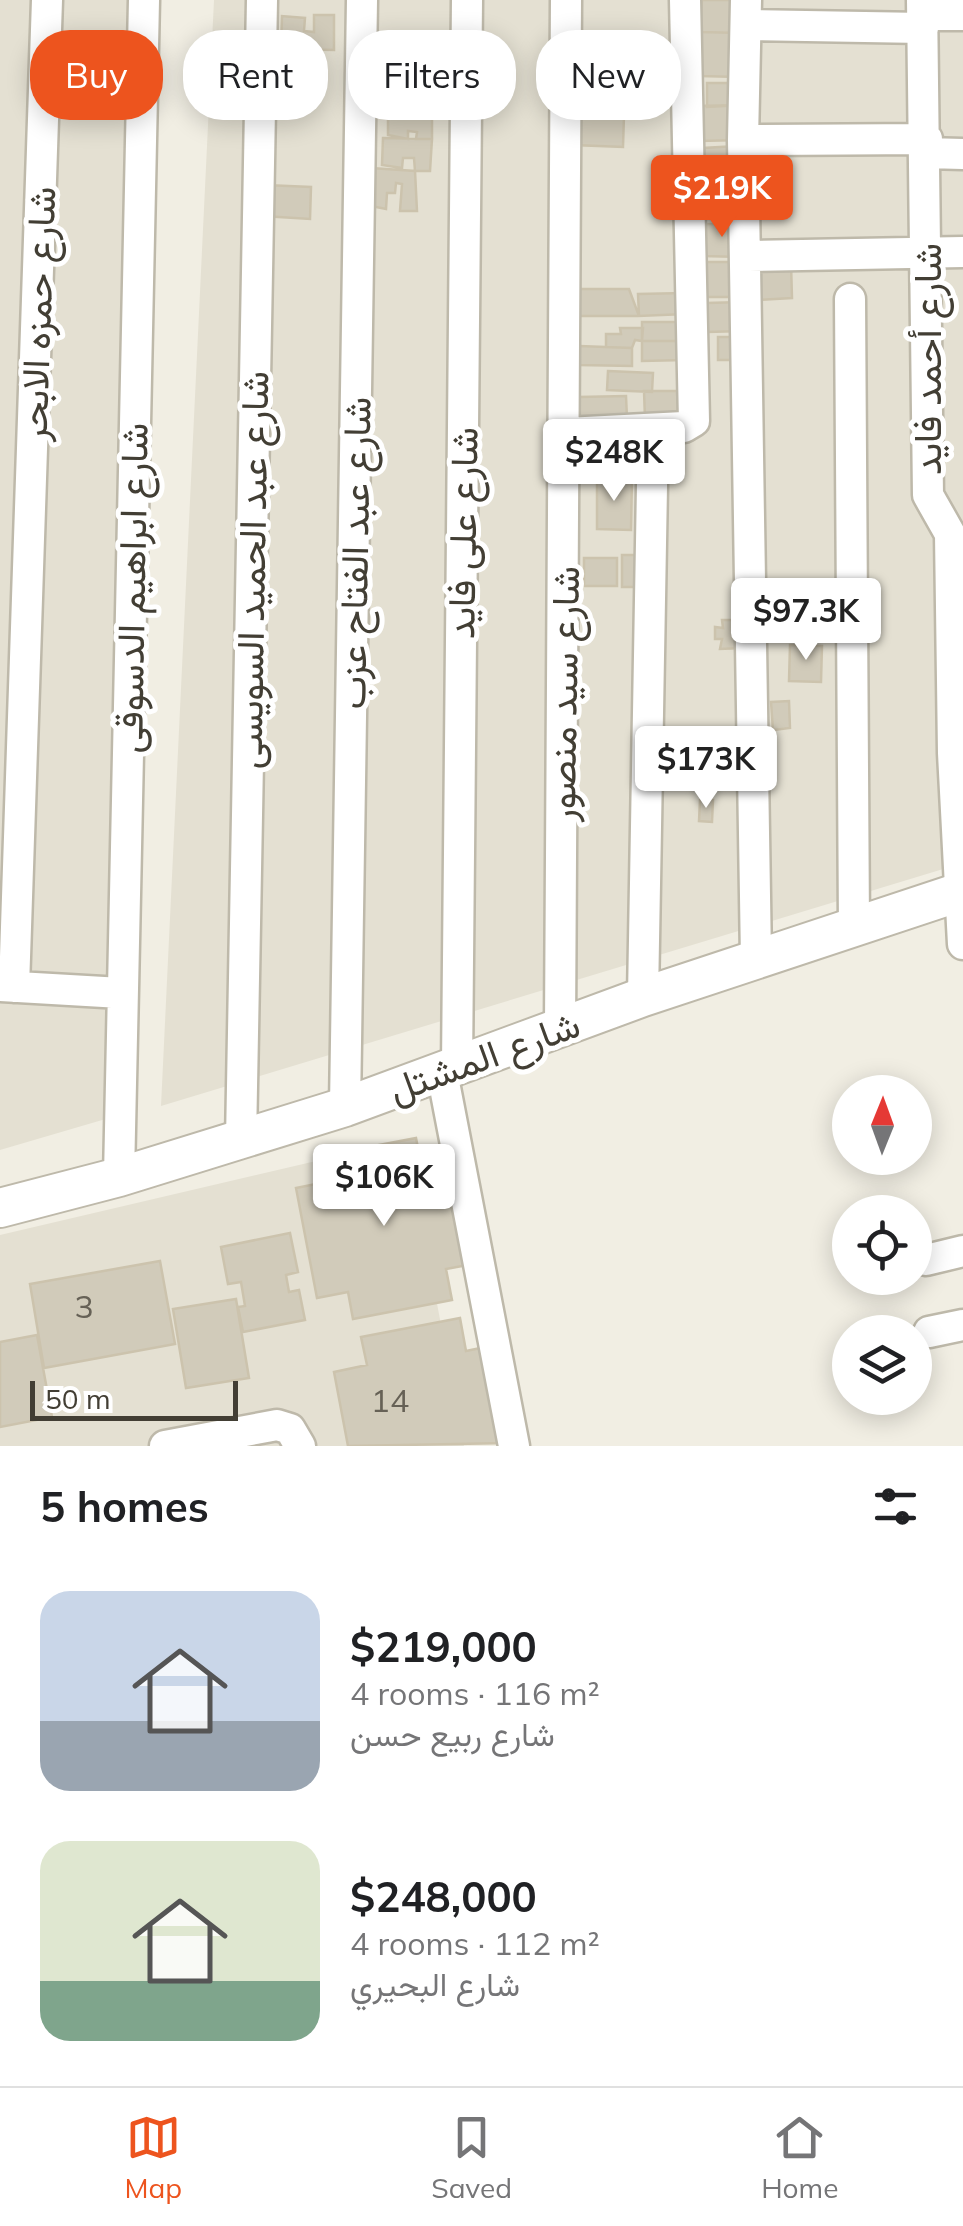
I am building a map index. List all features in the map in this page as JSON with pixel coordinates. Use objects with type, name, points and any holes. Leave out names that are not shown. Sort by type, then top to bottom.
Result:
[{"type":"street","name":"شارع حمزه الابحر","points":[[7,987],[47,0]]},
{"type":"street","name":"شارع ابراهيم الدسوقى","points":[[119,1177],[144,0]]},
{"type":"street","name":"شارع عبد الحميد السويسى","points":[[241,1141],[262,0]]},
{"type":"street","name":"شارع عبد الفتاح عزب","points":[[345,1106],[362,0]]},
{"type":"street","name":"شارع على فايد","points":[[467,0],[449,1069],[514,1446]]},
{"type":"street","name":"شارع سيد منصور","points":[[560,1028],[566,0]]},
{"type":"street","points":[[566,433],[688,426],[694,418],[685,0]]},
{"type":"street","points":[[756,959],[749,256],[744,140],[746,12],[963,15]]},
{"type":"street","name":"شارع أحمد فايد","points":[[923,14],[928,494],[950,534],[963,944]]},
{"type":"street","points":[[744,140],[926,146],[963,154]]},
{"type":"street","points":[[749,256],[963,252]]},
{"type":"street","points":[[850,299],[854,927]]},
{"type":"street","points":[[643,997],[653,428]]},
{"type":"street","name":"شارع المشتل","points":[[0,1208],[241,1141],[643,997],[961,891]]},
{"type":"street","points":[[7,987],[122,993]]},
{"type":"street","points":[[932,1259],[963,1251]]},
{"type":"street","points":[[932,1331],[963,1325]]},
{"type":"street","points":[[165,1446],[276,1425],[290,1430],[300,1446]]},
{"type":"shaded area","points":[[0,0],[153,0],[152,30],[30,30],[30,120],[148,120],[109,1118],[0,1150]]},
{"type":"shaded area","points":[[214,0],[963,0],[963,863],[161,1106],[208,120],[328,120],[328,30],[213,30]]},
{"type":"shaded area","points":[[406,1140],[464,1446],[0,1446],[0,1235]]},
{"type":"building","points":[[702,0],[739,0],[739,33],[700,32]]},
{"type":"building","points":[[314,15],[334,15],[334,50],[328,50],[328,30],[314,30]]},
{"type":"building","points":[[282,16],[305,18],[304,30],[282,30]]},
{"type":"building","points":[[700,32],[739,33],[738,77],[700,76]]},
{"type":"building","points":[[707,83],[741,83],[742,105],[707,107]]},
{"type":"building","points":[[742,105],[743,140],[699,141],[698,106]]},
{"type":"building","points":[[388,120],[432,120],[432,139],[416,139],[417,132],[408,131],[408,139],[388,135]]},
{"type":"building","points":[[574,120],[624,120],[623,147],[573,145]]},
{"type":"building","points":[[383,138],[432,139],[430,171],[415,171],[414,158],[403,158],[402,168],[382,165]]},
{"type":"building","points":[[736,146],[737,170],[704,172],[703,148]]},
{"type":"building","points":[[371,168],[415,171],[417,211],[400,211],[402,184],[396,183],[395,193],[387,193],[386,209],[371,206]]},
{"type":"building","points":[[704,178],[738,178],[738,191],[704,190]]},
{"type":"building","points":[[265,185],[311,187],[310,219],[263,216]]},
{"type":"building","points":[[702,224],[742,224],[741,257],[702,256]]},
{"type":"building","points":[[705,262],[741,262],[742,297],[705,297]]},
{"type":"building","points":[[791,263],[792,298],[759,300],[758,265]]},
{"type":"building","points":[[577,289],[629,289],[639,316],[578,316]]},
{"type":"building","points":[[685,293],[685,314],[639,316],[638,294]]},
{"type":"building","points":[[742,302],[743,331],[708,332],[707,303]]},
{"type":"building","points":[[642,322],[685,322],[685,341],[642,341]]},
{"type":"building","points":[[620,328],[643,328],[642,341],[635,340],[632,348],[606,347],[606,334],[621,334]]},
{"type":"building","points":[[718,337],[742,337],[742,360],[718,360]]},
{"type":"building","points":[[642,341],[685,341],[685,360],[642,361]]},
{"type":"building","points":[[579,346],[632,348],[632,366],[579,365]]},
{"type":"building","points":[[608,371],[653,373],[652,392],[607,390]]},
{"type":"building","points":[[644,391],[677,391],[678,418],[645,419]]},
{"type":"building","points":[[626,396],[627,418],[579,419],[579,397]]},
{"type":"building","points":[[597,478],[632,478],[631,530],[597,529]]},
{"type":"building","points":[[622,555],[645,555],[645,587],[622,587]]},
{"type":"building","points":[[584,558],[617,558],[617,586],[584,586]]},
{"type":"building","points":[[722,620],[745,620],[743,648],[720,649],[722,639],[715,639],[715,627],[723,628]]},
{"type":"building","points":[[790,645],[822,646],[821,682],[789,681]]},
{"type":"building","points":[[789,701],[790,728],[773,730],[771,702]]},
{"type":"building","points":[[700,800],[713,800],[712,822],[699,821]]},
{"type":"building","points":[[416,1138],[423,1174],[454,1168],[473,1264],[446,1269],[452,1300],[353,1319],[348,1292],[317,1298],[296,1188],[326,1182],[321,1156]]},
{"type":"building","points":[[290,1233],[298,1272],[286,1275],[289,1292],[299,1290],[305,1320],[243,1332],[238,1307],[245,1306],[241,1282],[228,1284],[221,1247]]},
{"type":"building","points":[[160,1261],[175,1344],[44,1368],[30,1284]]},
{"type":"building","points":[[236,1299],[249,1378],[186,1388],[173,1309]]},
{"type":"building","points":[[460,1318],[466,1351],[490,1346],[508,1443],[348,1446],[334,1372],[367,1365],[361,1337]]},
{"type":"building","points":[[37,1335],[52,1417],[0,1427],[0,1342]]}]
